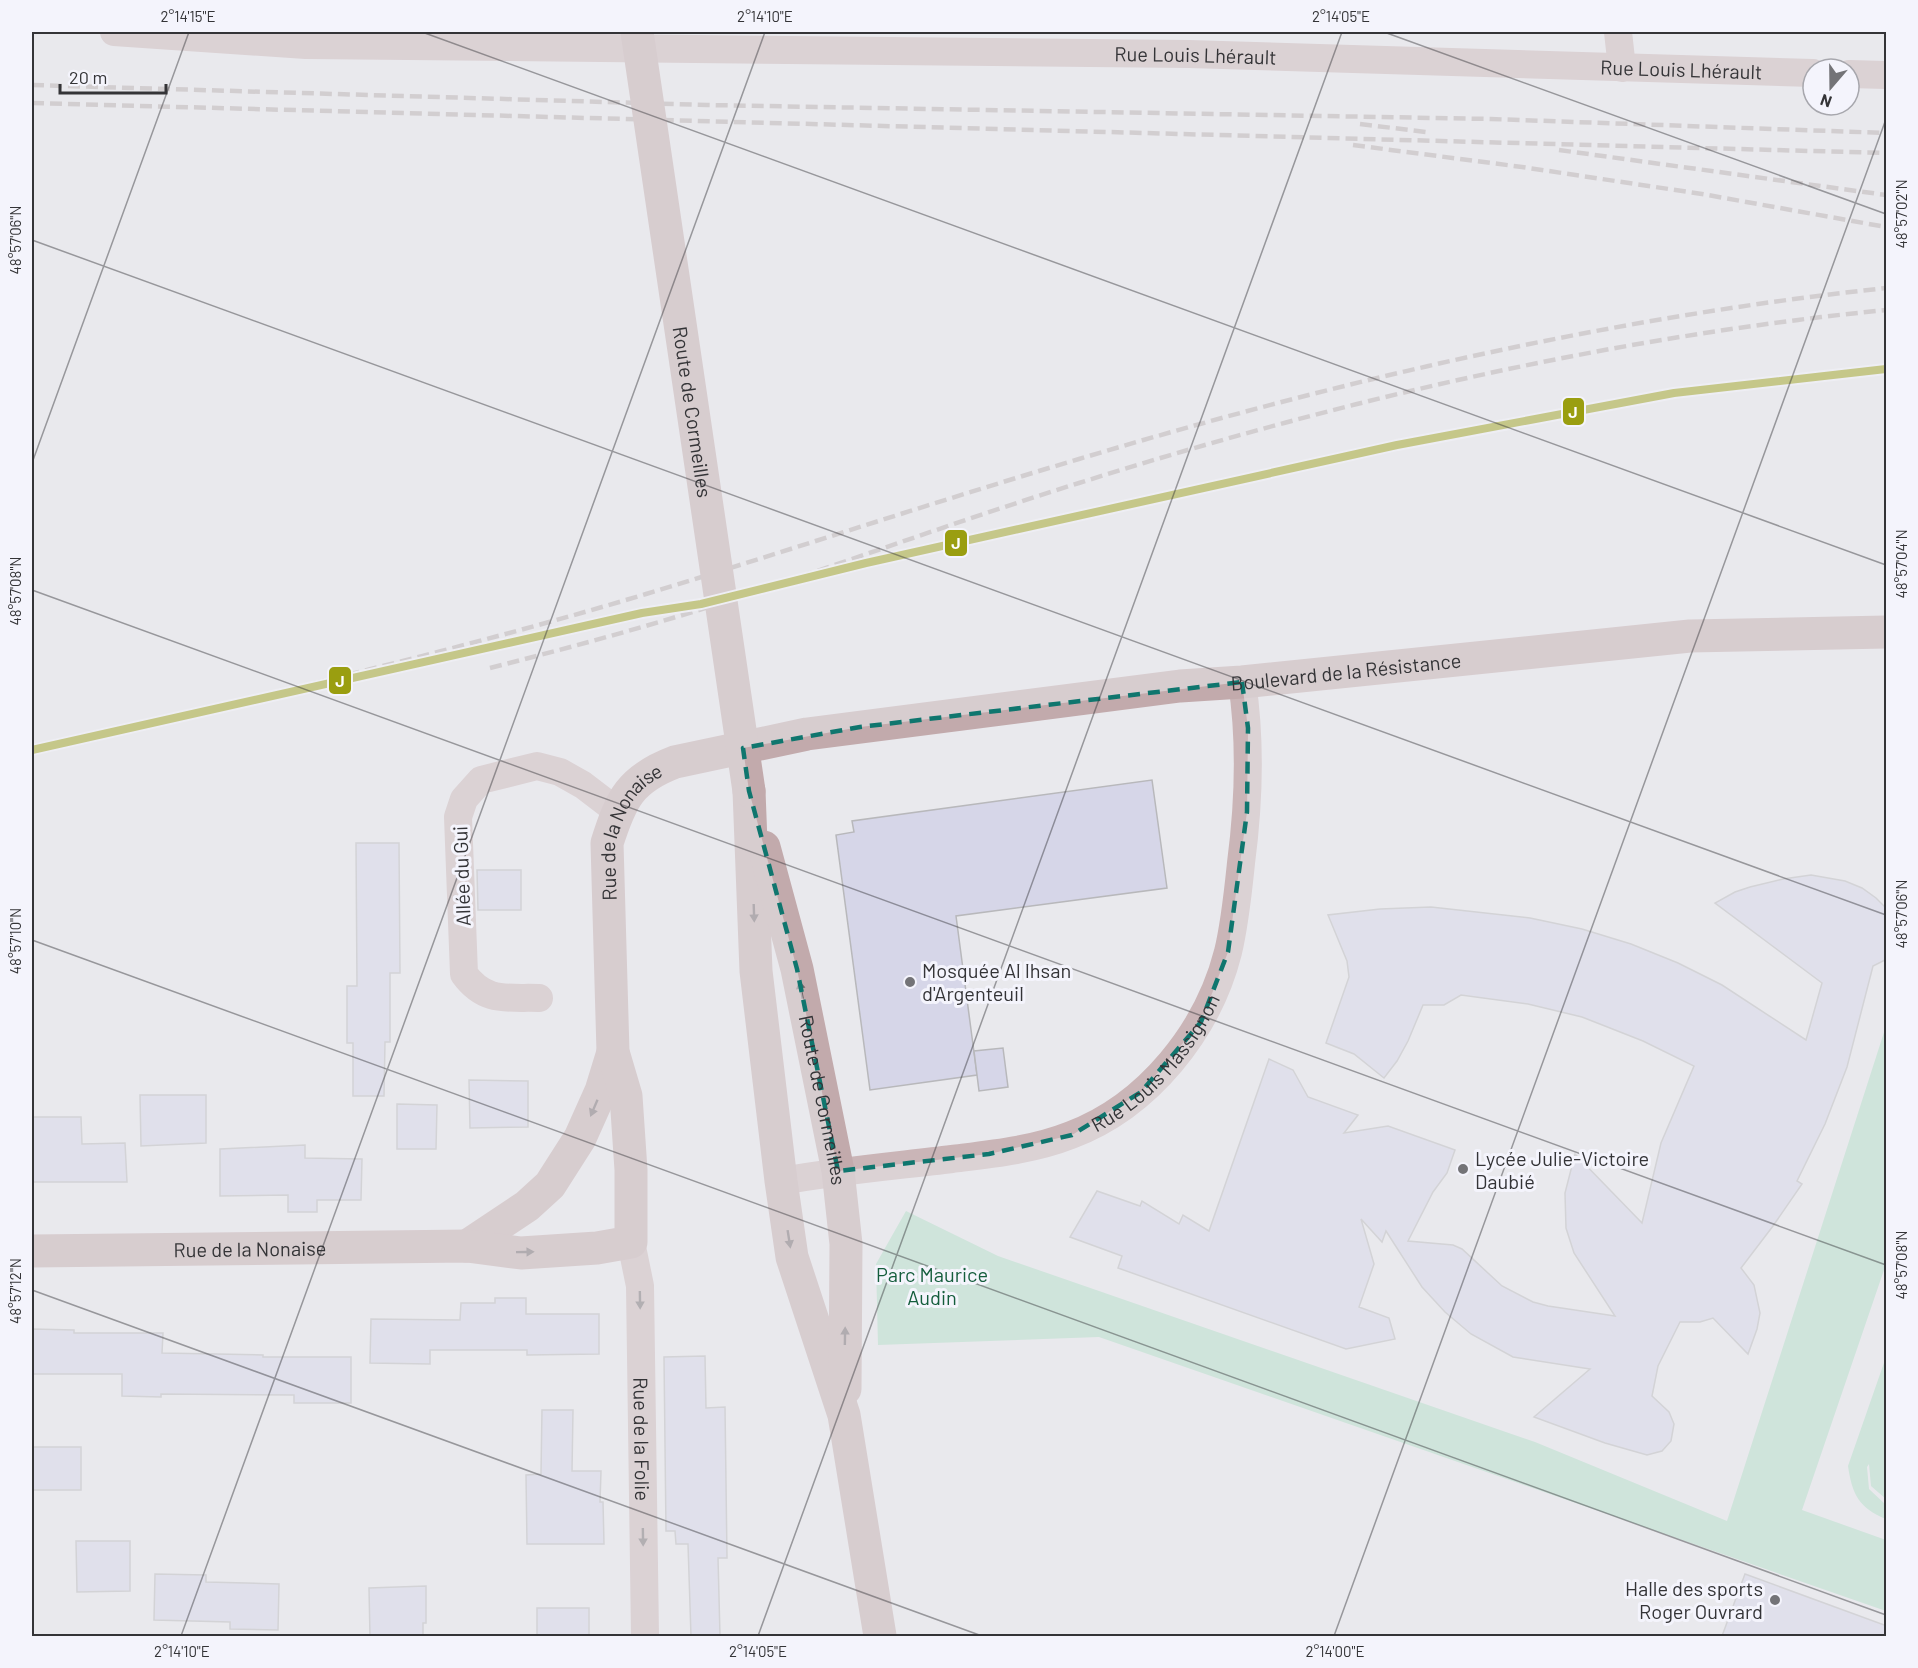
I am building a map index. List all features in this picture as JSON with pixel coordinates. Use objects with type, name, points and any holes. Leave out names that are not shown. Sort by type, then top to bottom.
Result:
[{"type":"main road","name":"Route de Cormeilles","points":[[637,32],[749,791],[756,971],[792,1257],[844,1415],[880,1636]]},
{"type":"main road","name":"Boulevard de la Résistance","points":[[807,734],[1180,686],[1242,682],[1690,636],[1887,632]]},
{"type":"main road","name":"Rue de la Nonaise","points":[[32,1251],[467,1246],[521,1253],[597,1248],[632,1242],[631,1170],[626,1096],[613,1052],[607,843],[617,811],[638,781],[657,769],[675,762],[807,734]]},
{"type":"main road","name":"Route de Cormeilles","points":[[749,791],[797,969],[838,1171],[846,1244],[844,1415]]},
{"type":"main road","name":"Rue de la Nonaise","points":[[467,1246],[526,1206],[550,1185],[580,1138],[601,1091],[613,1052]]},
{"type":"street","name":"Rue Louis Lhérault","points":[[114,32],[576,47],[1188,43],[1622,68],[1801,73]]},
{"type":"street","points":[[1618,32],[1622,68]]},
{"type":"street","points":[[1861,74],[1887,75]]},
{"type":"street","name":"Rue Louis Massignon","points":[[781,1181],[838,1171],[878,1168],[1029,1148],[1072,1135],[1111,1114],[1140,1092],[1173,1060],[1200,1022],[1219,982],[1228,952],[1247,812],[1248,728],[1242,682]]},
{"type":"street","name":"Allée du Gui","points":[[539,998],[493,997],[473,986],[464,974],[458,817],[464,799],[481,780],[537,766],[560,772],[583,785],[617,811]]},
{"type":"street","name":"Rue de la Folie","points":[[632,1242],[640,1286],[645,1636]]},
{"type":"highlighted area","points":[[1242,682],[1248,728],[1247,812],[1228,952],[1201,1022],[1141,1092],[1072,1135],[989,1154],[838,1171],[797,969],[749,791],[743,748],[860,727]]},
{"type":"green space","name":"Parc Maurice Audin","points":[[1886,1026],[1886,1264],[1802,1510],[1886,1540],[1886,1611],[1099,1337],[878,1345],[876,1264],[906,1211],[998,1256],[1535,1442],[1727,1521]]},
{"type":"green space","points":[[1886,1357],[1886,1499],[1871,1486],[1869,1464],[1867,1467],[1869,1489],[1886,1505],[1886,1519],[1869,1510],[1858,1499],[1848,1466]]},
{"type":"building","name":"Mosquée Al Ihsan d'Argenteuil","points":[[1152,780],[1167,888],[956,916],[977,1075],[870,1090],[836,835],[854,832],[852,821]]},
{"type":"building","points":[[356,843],[399,843],[400,973],[390,973],[390,1042],[385,1042],[384,1096],[353,1096],[353,1043],[347,1043],[347,986],[357,986]]},
{"type":"building","points":[[477,870],[521,870],[521,910],[478,910]]},
{"type":"building","points":[[1811,875],[1845,881],[1862,888],[1887,909],[1887,959],[1873,966],[1847,1067],[1825,1124],[1797,1181],[1802,1184],[1741,1268],[1754,1285],[1760,1313],[1748,1354],[1713,1318],[1700,1322],[1680,1322],[1658,1366],[1652,1396],[1669,1412],[1674,1424],[1671,1441],[1662,1451],[1647,1455],[1605,1443],[1534,1417],[1590,1369],[1513,1357],[1471,1334],[1445,1312],[1422,1287],[1386,1231],[1382,1242],[1361,1219],[1374,1264],[1359,1307],[1389,1318],[1395,1339],[1346,1349],[1118,1268],[1122,1256],[1070,1237],[1097,1191],[1140,1206],[1142,1201],[1179,1224],[1183,1215],[1209,1231],[1269,1059],[1293,1070],[1308,1097],[1358,1115],[1344,1133],[1388,1126],[1455,1150],[1447,1173],[1433,1192],[1408,1241],[1453,1245],[1462,1249],[1502,1286],[1533,1302],[1615,1316],[1574,1253],[1566,1228],[1565,1193],[1575,1154],[1642,1223],[1661,1143],[1694,1066],[1643,1041],[1582,1017],[1528,1004],[1461,995],[1444,1005],[1423,1005],[1408,1041],[1384,1078],[1354,1054],[1326,1043],[1349,977],[1347,961],[1328,915],[1380,909],[1431,907],[1530,918],[1582,929],[1631,944],[1678,963],[1722,985],[1806,1040],[1822,983],[1715,903],[1750,887]]},
{"type":"building","points":[[1003,1048],[1008,1087],[979,1091],[974,1051]]},
{"type":"building","points":[[469,1080],[528,1081],[528,1127],[470,1128]]},
{"type":"building","points":[[140,1095],[206,1095],[206,1143],[141,1146]]},
{"type":"building","points":[[397,1104],[437,1105],[436,1149],[397,1149]]},
{"type":"building","points":[[32,1117],[81,1117],[82,1144],[125,1143],[127,1182],[32,1182]]},
{"type":"building","points":[[305,1145],[305,1158],[362,1159],[361,1200],[317,1200],[317,1212],[288,1212],[288,1195],[220,1196],[220,1149]]},
{"type":"building","points":[[495,1298],[526,1298],[526,1314],[599,1314],[599,1354],[527,1355],[527,1350],[430,1350],[430,1364],[370,1363],[371,1319],[460,1320],[461,1303],[495,1303]]},
{"type":"building","points":[[32,1329],[74,1330],[74,1333],[163,1333],[162,1353],[263,1355],[263,1357],[351,1357],[351,1403],[294,1403],[294,1395],[122,1396],[122,1374],[32,1374]]},
{"type":"building","points":[[705,1356],[706,1408],[725,1407],[727,1558],[718,1558],[720,1636],[691,1636],[688,1544],[676,1544],[675,1531],[666,1531],[664,1357]]},
{"type":"building","points":[[542,1410],[573,1410],[572,1471],[601,1471],[600,1502],[603,1502],[604,1544],[527,1544],[526,1475],[541,1474]]},
{"type":"building","points":[[32,1447],[81,1447],[81,1490],[32,1490]]},
{"type":"building","points":[[76,1541],[130,1541],[130,1591],[77,1592]]},
{"type":"building","points":[[155,1574],[206,1575],[206,1582],[279,1584],[278,1630],[230,1629],[230,1622],[154,1620]]},
{"type":"building","name":"Halle des sports Roger Ouvrard","points":[[1745,1574],[1887,1626],[1887,1636],[1722,1636]]},
{"type":"building","points":[[426,1586],[426,1623],[423,1623],[423,1636],[370,1636],[369,1588]]},
{"type":"building","points":[[537,1608],[589,1608],[589,1636],[537,1636]]},
{"type":"railway","points":[[32,85],[707,105],[1491,119],[1886,133]]},
{"type":"railway","points":[[32,103],[1886,153]]},
{"type":"railway","points":[[1360,124],[1426,132]]},
{"type":"railway","points":[[1353,145],[1702,194],[1886,227]]},
{"type":"railway","points":[[1559,150],[1886,195]]},
{"type":"railway","points":[[173,718],[528,628],[1079,459],[1278,403],[1378,378],[1580,334],[1784,300],[1886,288]]},
{"type":"railway","points":[[490,668],[722,603],[998,509],[1178,453],[1378,399],[1580,355],[1681,337],[1886,310]]},
{"type":"transit line","name":"J","points":[[32,750],[642,613],[701,604],[866,563],[1397,445],[1674,393],[1886,369]]},
{"type":"place","name":"Mosquée Al Ihsan d'Argenteuil","points":[[910,982]]},
{"type":"place","name":"Lycée Julie-Victoire Daubié","points":[[1463,1169]]},
{"type":"place","name":"Halle des sports Roger Ouvrard","points":[[1775,1600]]}]
